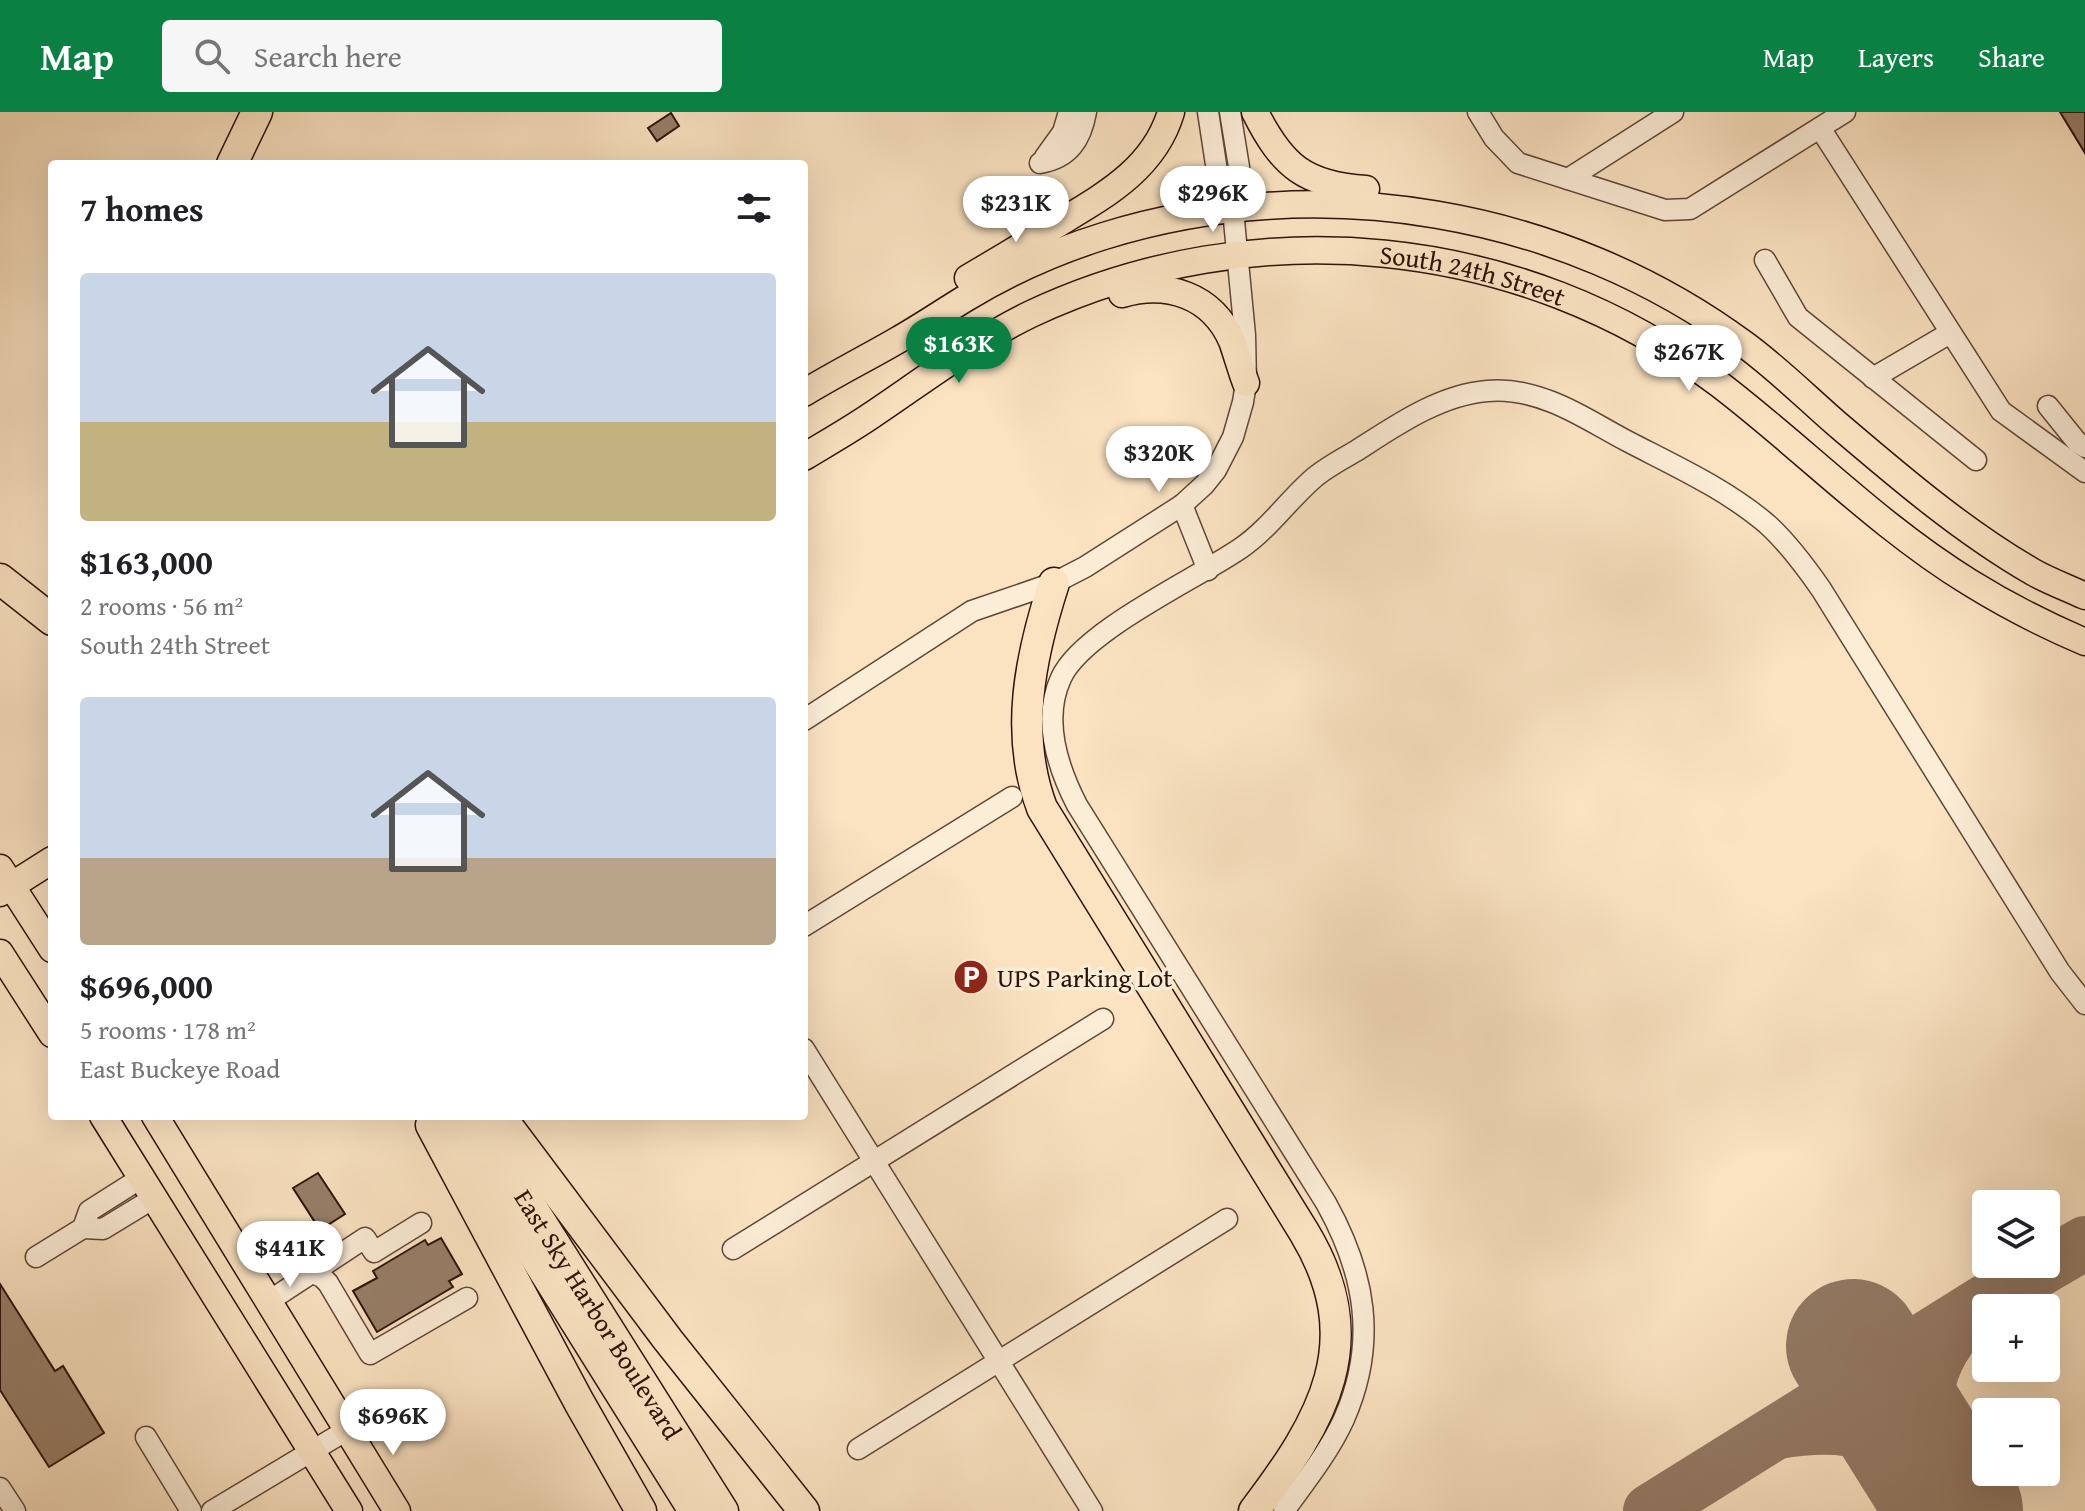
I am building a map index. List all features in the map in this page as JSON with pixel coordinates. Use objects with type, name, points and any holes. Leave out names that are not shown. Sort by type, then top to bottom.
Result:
[{"type":"highway","points":[[234,160],[257,112]]},
{"type":"highway","points":[[0,579],[48,617]]},
{"type":"highway","points":[[1054,583],[1038,632],[1028,710],[1027,753],[1042,808],[1304,1232],[1331,1288],[1335,1309],[1335,1348],[1328,1387],[1313,1424],[1254,1511]]},
{"type":"highway","points":[[428,1120],[641,1511]]},
{"type":"highway","name":"East Sky Harbor Boulevard","points":[[450,1120],[694,1511]]},
{"type":"highway","name":"East Sky Harbor Boulevard","points":[[477,1120],[723,1511]]},
{"type":"highway","points":[[503,1120],[668,1340],[804,1511]]},
{"type":"main road","points":[[834,374],[890,327],[1123,182],[1149,156],[1171,112]]},
{"type":"main road","points":[[1255,112],[1276,150],[1309,177],[1345,188],[1481,206],[1528,236]]},
{"type":"main road","name":"South 24th Street","points":[[808,390],[978,291],[1032,264],[1102,237],[1144,225],[1194,214],[1299,204],[1380,206],[1454,217],[1528,236],[1611,268],[1705,318],[1744,344],[1960,523],[2033,572],[2085,596]]},
{"type":"main road","name":"South 24th Street","points":[[808,455],[952,360],[1042,309],[1085,292],[1150,270],[1237,255],[1315,250],[1392,253],[1444,261],[1537,288],[1619,320],[1720,385],[1889,524],[1966,581],[2042,624],[2085,642]]},
{"type":"main road","points":[[868,418],[963,372],[1054,321],[1100,302],[1149,288],[1176,291],[1192,298],[1213,314],[1231,339],[1246,383]]},
{"type":"main road","points":[[48,862],[4,882],[48,935],[0,955],[48,1028]]},
{"type":"main road","points":[[105,1120],[349,1511]]},
{"type":"main road","points":[[157,1120],[397,1511]]},
{"type":"main road","points":[[232,1324],[269,1301]]},
{"type":"street","points":[[1064,116],[1051,153],[1040,163],[1053,161],[1080,138],[1086,112]]},
{"type":"street","points":[[1208,112],[1217,171],[1233,210]]},
{"type":"street","points":[[808,717],[972,611],[1054,583],[1085,567],[1182,505],[1204,485],[1224,456],[1239,418],[1246,383],[1245,335],[1233,210],[1239,167],[1230,112]]},
{"type":"street","points":[[1478,112],[1494,138],[1518,163],[1665,210],[1690,209],[1845,112]]},
{"type":"street","points":[[1568,179],[1673,112]]},
{"type":"street","points":[[1820,128],[2001,411],[2085,472]]},
{"type":"street","points":[[1765,260],[1798,317],[1976,460]]},
{"type":"street","points":[[1873,378],[1950,333]]},
{"type":"street","points":[[1284,1511],[1338,1430],[1353,1394],[1359,1371],[1363,1322],[1357,1272],[1350,1250],[1326,1203],[1077,805],[1059,768],[1053,731],[1057,692],[1061,677],[1071,663],[1114,625],[1254,539],[1317,475],[1428,408],[1464,394],[1521,392],[1552,402],[1739,503],[1768,526],[1799,558],[1830,602],[2060,972],[2085,1004]]},
{"type":"street","points":[[2048,406],[2077,442],[2085,447]]},
{"type":"street","points":[[1182,505],[1208,570]]},
{"type":"street","points":[[808,924],[1012,797]]},
{"type":"street","points":[[733,1249],[1103,1019]]},
{"type":"street","points":[[808,1055],[1092,1511]]},
{"type":"street","points":[[36,1257],[83,1228],[89,1211],[147,1188]]},
{"type":"street","points":[[858,1449],[1227,1219]]},
{"type":"street","points":[[269,1301],[365,1238],[374,1252],[421,1223]]},
{"type":"street","points":[[313,1273],[328,1283],[370,1354],[467,1298]]},
{"type":"street","points":[[212,1511],[347,1430]]},
{"type":"street","points":[[146,1437],[191,1511]]},
{"type":"street","points":[[0,1488],[15,1511]]},
{"type":"building","points":[[2060,112],[2085,112],[2085,153]]},
{"type":"building","points":[[671,113],[679,126],[657,141],[648,128]]},
{"type":"building","points":[[318,1173],[345,1214],[320,1230],[293,1188]]},
{"type":"building","points":[[441,1238],[462,1274],[449,1281],[453,1287],[377,1332],[353,1291],[377,1278],[373,1271],[425,1240],[428,1245]]},
{"type":"building","points":[[0,1284],[55,1371],[63,1366],[104,1433],[49,1467],[0,1390]]},
{"type":"taxiway","points":[[1650,1511],[1986,1301],[2085,1243]]},
{"type":"taxiway","points":[[1949,1499],[1931,1451],[1926,1405],[1936,1361],[1966,1319]]},
{"type":"taxiway","points":[[1779,1432],[1830,1428],[1871,1435],[1907,1456],[1943,1492]]},
{"type":"runway","points":[[1853,1346],[1956,1511]]},
{"type":"place","name":"UPS Parking Lot","points":[[971,977]]}]
